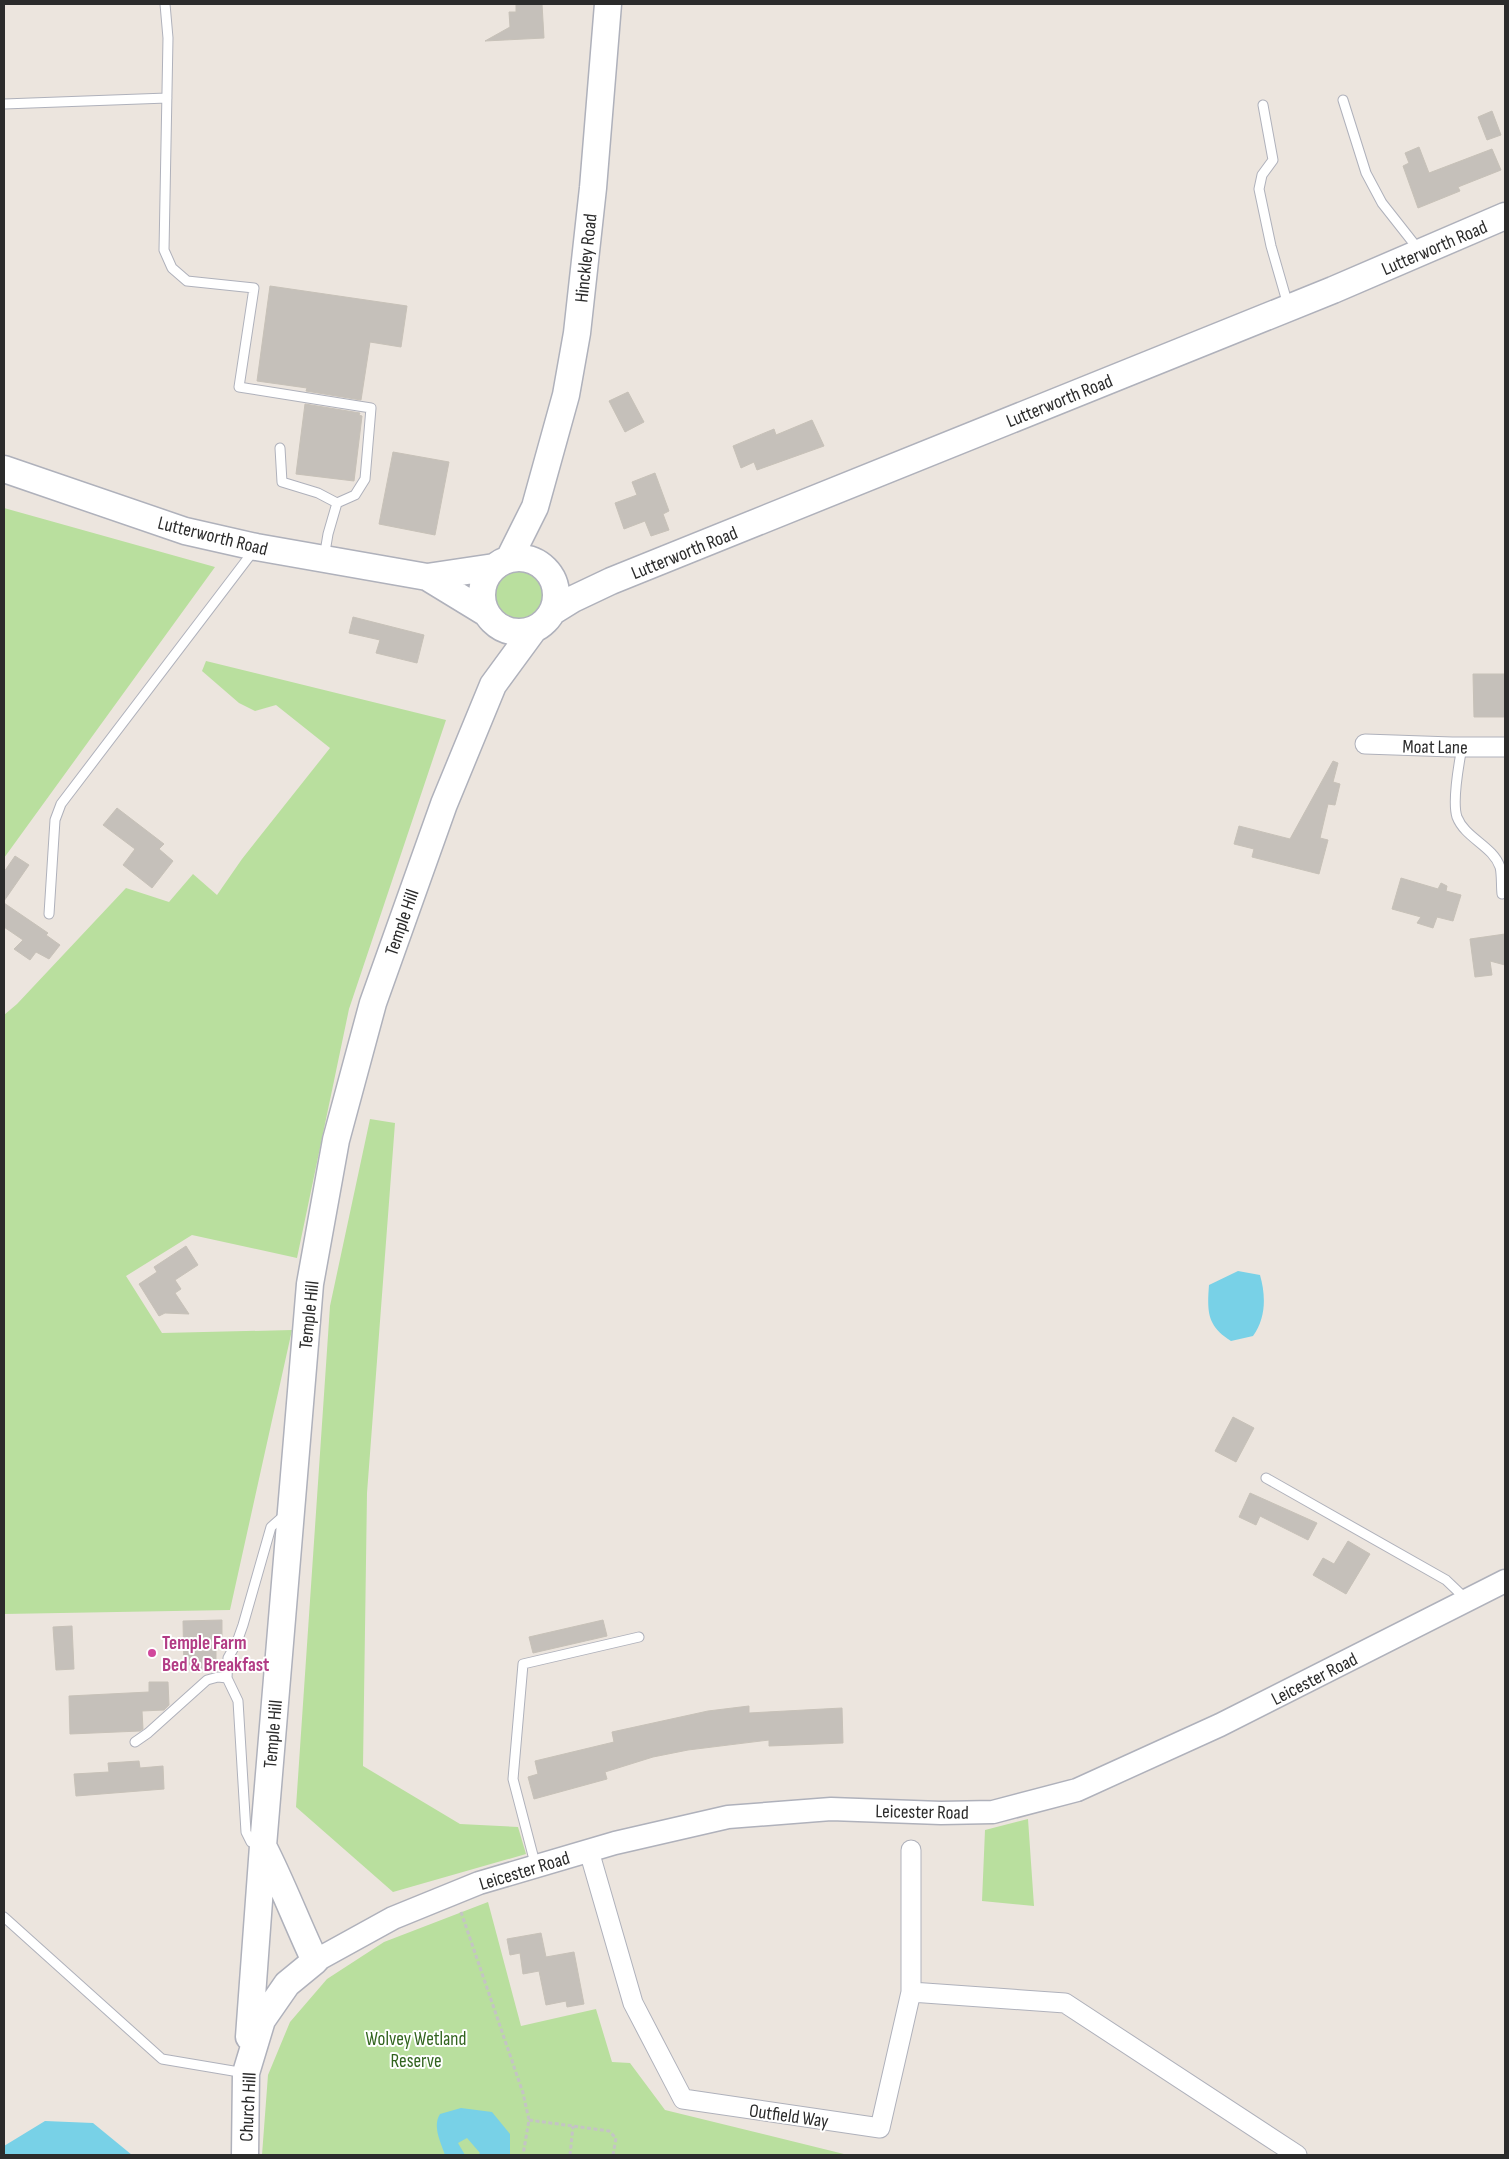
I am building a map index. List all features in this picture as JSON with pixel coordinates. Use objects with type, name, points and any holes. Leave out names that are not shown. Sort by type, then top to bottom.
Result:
[{"type":"main road","name":"Hinckley Road","points":[[502,563],[535,508],[566,395],[577,333],[593,188],[608,4]]},
{"type":"main road","name":"Lutterworth Road","points":[[543,621],[573,599],[611,581],[1289,308],[1505,216]]},
{"type":"main road","name":"Lutterworth Road","points":[[4,469],[185,530],[256,547],[427,577],[460,574],[502,563]]},
{"type":"main road","name":"Hinckley Road","points":[[535,508],[544,567]]},
{"type":"main road","points":[[530,559],[544,567],[556,591],[556,602],[543,621],[525,632],[515,632],[491,619],[482,599],[483,584],[502,563],[530,559]]},
{"type":"main road","name":"Lutterworth Road","points":[[544,567],[578,580],[611,581]]},
{"type":"main road","name":"Lutterworth Road","points":[[427,577],[491,619]]},
{"type":"main road","name":"Temple Hill","points":[[491,619],[493,685]]},
{"type":"main road","name":"Temple Hill","points":[[246,2073],[310,1284],[336,1140],[373,1003],[444,804],[493,685],[543,621]]},
{"type":"main road","points":[[263,1846],[315,1961]]},
{"type":"main road","name":"Church Hill","points":[[246,2155],[246,2073],[262,2020],[287,1984],[315,1961]]},
{"type":"street","name":"Moat Lane","points":[[1365,744],[1505,747]]},
{"type":"street","name":"Leicester Road","points":[[315,1961],[393,1918],[479,1883],[589,1851],[728,1817],[831,1809],[941,1813],[993,1812],[1078,1790],[1220,1725],[1505,1581]]},
{"type":"street","name":"Outfield Way","points":[[589,1851],[633,2002],[683,2099],[880,2128],[911,1992],[911,1850]]},
{"type":"street","points":[[911,1992],[1065,2003],[1297,2155]]},
{"type":"lane","points":[[165,4],[168,38],[164,250],[172,268],[187,281],[254,288],[239,387],[371,408],[365,479],[355,495],[337,503],[328,534],[324,558]]},
{"type":"lane","points":[[4,104],[166,98]]},
{"type":"lane","points":[[1343,100],[1366,173],[1382,203],[1420,252]]},
{"type":"lane","points":[[1263,105],[1273,160],[1262,175],[1259,190],[1271,246],[1289,308]]},
{"type":"lane","points":[[280,448],[282,482],[318,493],[337,503]]},
{"type":"lane","points":[[49,914],[55,820],[61,804],[256,547]]},
{"type":"lane","points":[[1462,747],[1457,775],[1457,816],[1470,833],[1496,859],[1501,874],[1502,894]]},
{"type":"lane","points":[[1266,1478],[1446,1580],[1467,1601]]},
{"type":"lane","points":[[263,1846],[251,1842],[246,1832],[238,1701],[227,1678],[228,1658],[237,1642],[243,1625],[271,1527],[280,1519],[290,1521]]},
{"type":"lane","points":[[536,1867],[513,1779],[522,1664],[639,1637]]},
{"type":"lane","points":[[135,1742],[148,1733],[207,1680],[218,1677],[227,1678]]},
{"type":"lane","points":[[4,1917],[162,2059],[246,2073]]},
{"type":"path","points":[[455,1893],[523,2093],[529,2120],[523,2155]]},
{"type":"path","points":[[529,2120],[609,2131],[616,2138],[614,2155]]},
{"type":"path","points":[[570,2155],[573,2126]]},
{"type":"green space","points":[[4,508],[215,567],[4,858]]},
{"type":"green space","points":[[519,566],[535,571],[543,579],[548,595],[543,611],[535,619],[519,624],[503,619],[495,611],[490,595],[495,579],[503,571]]},
{"type":"green space","points":[[206,661],[446,720],[349,1009],[297,1258],[192,1235],[126,1276],[162,1333],[292,1330],[230,1610],[4,1614],[4,1015],[17,1004],[126,888],[169,902],[193,874],[217,895],[242,859],[330,748],[276,705],[255,711],[239,703],[202,671]]},
{"type":"green space","points":[[370,1119],[395,1123],[367,1493],[363,1766],[460,1824],[518,1827],[526,1854],[393,1892],[296,1807],[330,1306]]},
{"type":"green space","points":[[1028,1819],[1034,1906],[982,1901],[985,1830]]},
{"type":"green space","name":"Wolvey Wetland Reserve","points":[[488,1902],[521,2026],[596,2009],[612,2062],[630,2063],[665,2110],[848,2155],[262,2155],[268,2075],[290,2022],[327,1979],[384,1942]]},
{"type":"water","points":[[1238,1271],[1260,1275],[1264,1307],[1260,1322],[1253,1336],[1231,1341],[1217,1330],[1210,1318],[1208,1303],[1209,1285]]},
{"type":"water","points":[[461,2108],[492,2112],[510,2134],[510,2155],[478,2155],[480,2153],[467,2138],[458,2143],[465,2155],[445,2155],[437,2129],[438,2119],[440,2114]]},
{"type":"water","points":[[45,2121],[93,2123],[132,2155],[4,2155],[4,2146]]},
{"type":"building","points":[[516,4],[542,4],[544,38],[485,41],[510,27],[509,12],[516,12]]},
{"type":"building","points":[[1492,111],[1501,135],[1487,140],[1478,117]]},
{"type":"building","points":[[1419,147],[1429,173],[1492,149],[1501,170],[1458,187],[1460,191],[1418,208],[1403,166],[1409,163],[1405,153]]},
{"type":"building","points":[[270,286],[407,306],[401,347],[370,342],[361,400],[306,391],[307,388],[257,381]]},
{"type":"building","points":[[628,392],[644,422],[625,432],[609,401]]},
{"type":"building","points":[[305,404],[360,413],[359,415],[362,416],[354,481],[296,474]]},
{"type":"building","points":[[812,420],[824,446],[757,470],[754,462],[741,468],[733,446],[774,429],[776,435]]},
{"type":"building","points":[[393,452],[449,462],[435,535],[379,524]]},
{"type":"building","points":[[655,473],[669,511],[663,514],[669,530],[651,536],[645,521],[624,529],[615,503],[637,495],[632,482]]},
{"type":"building","points":[[353,617],[424,635],[417,663],[376,653],[380,640],[349,633]]},
{"type":"building","points":[[1473,674],[1505,674],[1505,717],[1474,717]]},
{"type":"building","points":[[1333,761],[1338,763],[1333,782],[1340,784],[1335,805],[1328,804],[1320,838],[1328,840],[1319,874],[1252,857],[1254,849],[1234,844],[1239,826],[1290,839]]},
{"type":"building","points":[[117,808],[164,844],[159,849],[173,861],[152,888],[123,865],[135,849],[103,825]]},
{"type":"building","points":[[15,856],[29,865],[4,901],[4,872]]},
{"type":"building","points":[[1401,878],[1438,889],[1441,883],[1447,886],[1446,891],[1461,895],[1453,921],[1437,917],[1433,928],[1417,923],[1421,917],[1392,909]]},
{"type":"building","points":[[4,903],[48,933],[46,935],[60,945],[49,959],[36,952],[30,960],[14,949],[23,940],[4,927]]},
{"type":"building","points":[[1505,934],[1505,965],[1490,961],[1492,975],[1475,977],[1470,939]]},
{"type":"building","points":[[186,1246],[198,1265],[175,1280],[181,1289],[175,1293],[189,1314],[165,1313],[159,1316],[139,1284],[157,1272],[154,1267]]},
{"type":"building","points":[[1233,1417],[1254,1428],[1236,1462],[1215,1451]]},
{"type":"building","points":[[1250,1493],[1317,1523],[1308,1540],[1260,1516],[1256,1525],[1239,1517]]},
{"type":"building","points":[[1348,1541],[1370,1554],[1346,1594],[1313,1575],[1323,1558],[1334,1564]]},
{"type":"building","points":[[222,1620],[222,1641],[216,1642],[216,1669],[184,1670],[183,1621]]},
{"type":"building","points":[[603,1620],[607,1636],[533,1653],[529,1637]]},
{"type":"building","points":[[72,1626],[74,1669],[56,1670],[53,1627]]},
{"type":"building","points":[[149,1682],[168,1682],[169,1705],[164,1710],[142,1711],[143,1729],[140,1731],[70,1734],[69,1696],[149,1692]]},
{"type":"building","points":[[749,1706],[749,1713],[842,1708],[843,1743],[769,1746],[769,1740],[688,1750],[653,1757],[605,1772],[607,1779],[534,1799],[528,1777],[538,1774],[535,1761],[614,1742],[612,1732],[708,1711]]},
{"type":"building","points":[[139,1761],[140,1768],[163,1766],[164,1789],[76,1796],[74,1774],[109,1772],[108,1763]]},
{"type":"building","points":[[541,1933],[546,1957],[574,1952],[584,2004],[567,2007],[566,2001],[546,2005],[539,1971],[523,1974],[520,1953],[510,1955],[507,1939]]},
{"type":"place","name":"Temple Farm Bed & Breakfast","points":[[152,1653]]}]
